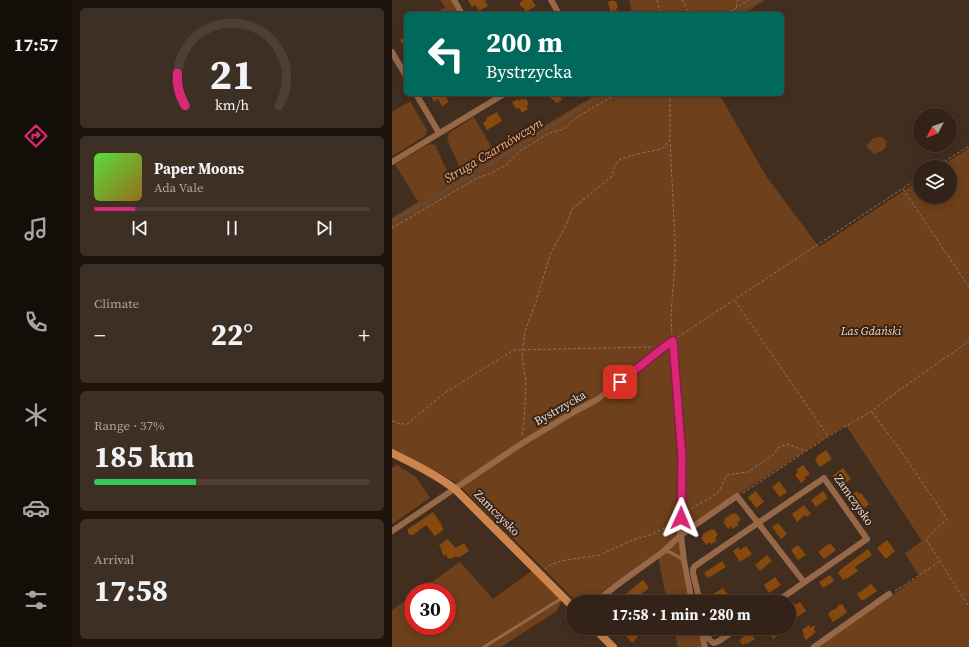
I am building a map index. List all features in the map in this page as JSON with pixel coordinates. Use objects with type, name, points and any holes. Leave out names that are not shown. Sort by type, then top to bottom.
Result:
[{"type":"street","points":[[454,0],[461,12]]},
{"type":"street","points":[[551,0],[558,12]]},
{"type":"street","points":[[392,52],[404,73]]},
{"type":"street","points":[[417,96],[439,134]]},
{"type":"street","points":[[392,162],[501,96]]},
{"type":"street","points":[[673,341],[682,458],[680,530],[691,595]]},
{"type":"street","name":"Bystrzycka","points":[[392,531],[521,444],[598,399],[673,341]]},
{"type":"street","name":"Zamczysko","points":[[392,453],[425,469],[455,489],[564,598]]},
{"type":"street","name":"Zamczysko","points":[[698,595],[693,573],[697,564],[824,478],[867,539],[786,595]]},
{"type":"street","points":[[604,595],[664,551],[681,535],[737,496],[804,582]]},
{"type":"street","points":[[814,647],[889,594]]},
{"type":"street","points":[[601,635],[613,647]]},
{"type":"street","points":[[702,635],[705,647]]},
{"type":"street","points":[[708,635],[709,639],[714,643],[728,635]]},
{"type":"lane","points":[[664,551],[676,555],[684,561]]},
{"type":"lane","points":[[484,647],[564,598]]},
{"type":"path","points":[[657,0],[660,12]]},
{"type":"path","points":[[682,0],[689,12]]},
{"type":"path","points":[[736,8],[738,0]]},
{"type":"path","points":[[729,12],[749,0]]},
{"type":"path","points":[[392,228],[477,178],[506,166],[520,151],[549,133],[564,129],[582,114],[614,96]]},
{"type":"path","points":[[670,96],[670,140],[675,242],[675,264],[671,314],[673,341],[913,182]]},
{"type":"path","points":[[521,444],[524,422],[526,382],[522,356],[525,331],[536,302],[550,255],[567,223],[572,208],[612,176],[615,165],[620,160],[635,154],[657,150],[664,147],[670,140]]},
{"type":"path","points":[[947,160],[969,146]]},
{"type":"path","points":[[903,188],[969,287]]},
{"type":"path","points":[[734,301],[829,436]]},
{"type":"path","points":[[737,496],[829,436],[872,411],[969,341]]},
{"type":"path","points":[[392,421],[407,424],[446,392],[514,350],[664,347]]},
{"type":"path","points":[[872,411],[947,519],[926,539],[969,607]]},
{"type":"path","points":[[889,594],[940,562]]},
{"type":"green space","points":[[440,0],[451,0],[458,12],[436,12],[445,7]]},
{"type":"green space","points":[[629,0],[765,0],[746,12],[632,12]]},
{"type":"green space","name":"Las Gdański","points":[[594,96],[720,96],[766,176],[819,247],[913,185],[913,204],[957,204],[957,160],[951,160],[969,148],[969,647],[819,647],[919,576],[905,553],[922,541],[847,427],[842,427],[687,528],[678,530],[682,569],[688,595],[666,595],[657,552],[598,595],[570,595],[458,484],[438,472],[392,449],[392,218],[418,202],[395,164],[429,144],[435,145],[452,182],[463,175],[447,139],[449,133],[474,117],[496,155]]},
{"type":"green space","points":[[410,101],[427,130],[425,136],[392,156],[392,112]]},
{"type":"green space","points":[[882,137],[886,141],[886,147],[882,151],[874,154],[866,146],[872,139]]},
{"type":"green space","points":[[397,465],[416,477],[430,498],[392,524],[392,468]]},
{"type":"green space","points":[[460,562],[493,599],[533,570],[562,600],[557,611],[501,647],[392,647],[392,610],[404,601],[404,635],[456,635],[456,583],[431,583]]},
{"type":"green space","points":[[675,635],[698,635],[702,647],[678,647]]},
{"type":"building","points":[[468,0],[485,0],[488,6],[479,11],[475,5],[472,7]]},
{"type":"building","points":[[524,0],[532,0],[536,6],[526,12],[519,3]]},
{"type":"building","points":[[613,0],[616,1],[617,12],[610,12],[608,2]]},
{"type":"building","points":[[404,37],[404,47],[400,40]]},
{"type":"building","points":[[431,96],[448,96],[446,97],[449,102],[442,106],[438,99],[434,102]]},
{"type":"building","points":[[550,96],[560,96],[562,100],[556,103]]},
{"type":"building","points":[[522,98],[523,100],[526,98],[529,104],[526,106],[528,109],[522,113],[519,108],[516,109],[512,102],[518,99],[519,101]]},
{"type":"building","points":[[497,112],[502,121],[487,130],[483,123],[487,120],[486,118]]},
{"type":"building","points":[[826,450],[832,459],[820,467],[815,460],[817,458],[816,457]]},
{"type":"building","points":[[803,465],[810,474],[805,477],[806,479],[801,483],[795,475],[798,472],[796,470]]},
{"type":"building","points":[[843,468],[851,479],[840,487],[832,476]]},
{"type":"building","points":[[779,481],[787,492],[780,497],[772,487]]},
{"type":"building","points":[[756,491],[764,502],[756,508],[748,497]]},
{"type":"building","points":[[823,491],[828,498],[816,507],[811,500]]},
{"type":"building","points":[[857,491],[859,494],[861,493],[869,504],[860,511],[852,500],[853,499],[851,496]]},
{"type":"building","points":[[804,505],[811,514],[806,517],[805,515],[797,522],[792,514]]},
{"type":"building","points":[[433,512],[444,529],[442,531],[435,536],[426,525],[413,535],[408,534],[408,529]]},
{"type":"building","points":[[733,513],[736,513],[741,520],[737,523],[739,525],[733,529],[731,526],[728,529],[723,522],[725,521],[724,519]]},
{"type":"building","points":[[778,523],[787,534],[781,539],[772,527]]},
{"type":"building","points":[[711,529],[714,529],[718,535],[715,538],[717,541],[711,544],[709,542],[706,545],[701,538],[703,536],[702,535]]},
{"type":"building","points":[[448,539],[455,548],[464,543],[469,551],[458,558],[456,556],[448,559],[446,555],[444,556],[439,545]]},
{"type":"building","points":[[887,540],[895,551],[886,559],[877,548]]},
{"type":"building","points":[[830,543],[836,550],[824,559],[818,552]]},
{"type":"building","points":[[798,545],[806,555],[798,560],[791,550]]},
{"type":"building","points":[[746,546],[752,554],[740,562],[733,551],[738,547],[740,550]]},
{"type":"building","points":[[868,549],[872,555],[855,567],[858,571],[843,580],[838,573],[840,570]]},
{"type":"building","points":[[767,555],[772,561],[760,571],[755,565]]},
{"type":"building","points":[[722,561],[726,567],[708,578],[704,573]]},
{"type":"building","points":[[830,575],[834,581],[823,588],[819,582]]},
{"type":"building","points":[[775,577],[781,585],[769,593],[764,585]]},
{"type":"building","points":[[643,580],[649,588],[640,595],[626,594]]},
{"type":"building","points":[[871,584],[877,591],[862,601],[857,594]]},
{"type":"building","points":[[723,588],[728,595],[714,595],[713,594]]},
{"type":"building","points":[[800,602],[806,611],[797,617],[796,604]]},
{"type":"building","points":[[842,604],[847,612],[833,622],[828,614]]},
{"type":"building","points":[[809,625],[810,628],[815,625],[814,630],[816,632],[806,640],[802,630]]},
{"type":"building","points":[[625,635],[636,635],[638,637],[632,643]]},
{"type":"building","points":[[746,635],[752,635],[755,639],[743,645],[739,640]]},
{"type":"building","points":[[770,635],[778,635],[773,639]]},
{"type":"waterway","name":"Struga Czarnówczyn","points":[[738,12],[758,0]]},
{"type":"waterway","name":"Struga Czarnówczyn","points":[[392,221],[439,195],[601,96]]},
{"type":"route","points":[[620,382],[673,341],[682,458],[681,518]]}]
